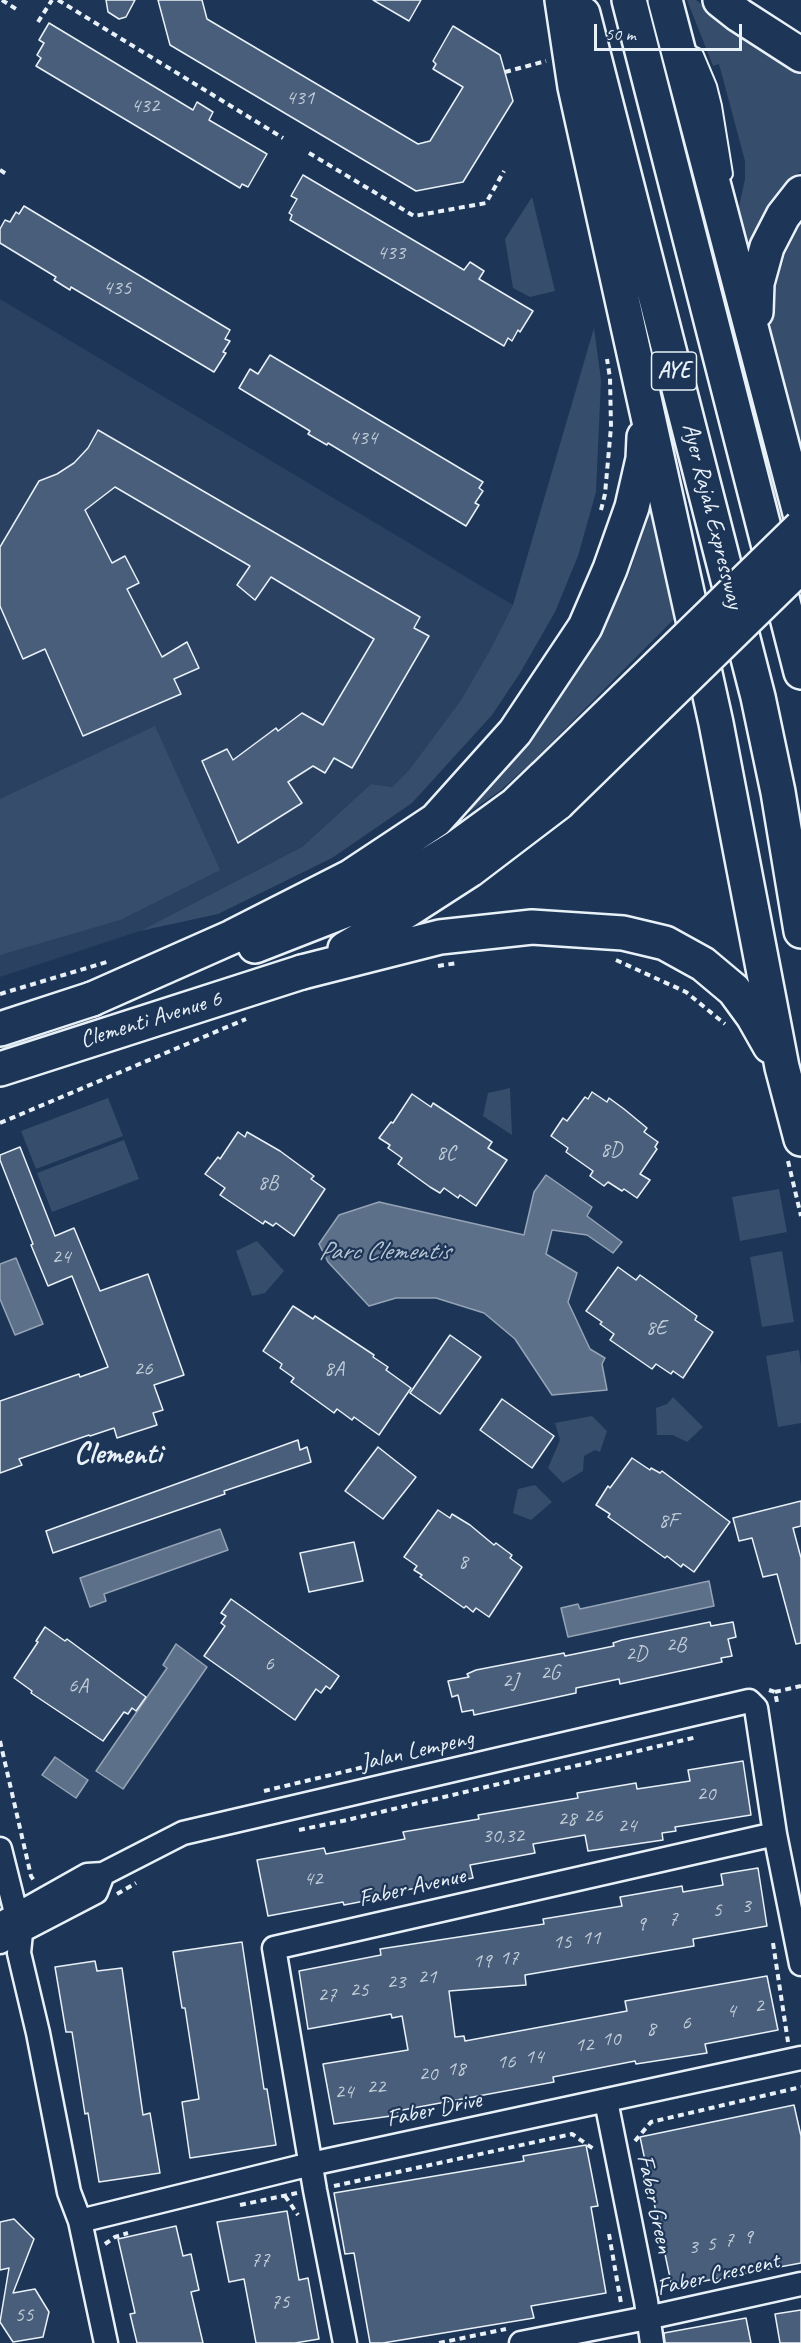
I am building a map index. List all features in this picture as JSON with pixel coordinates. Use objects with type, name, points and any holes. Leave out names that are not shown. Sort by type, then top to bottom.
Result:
[{"type":"main road","points":[[562,0],[575,87],[598,183],[621,357],[646,405],[716,723],[782,1067],[794,1147]]},
{"type":"main road","name":"Ayer Rajah Expressway","points":[[579,0],[758,697],[778,792],[801,931]]},
{"type":"main road","name":"Ayer Rajah Expressway","points":[[630,0],[801,672]]},
{"type":"main road","points":[[665,0],[801,517]]},
{"type":"main road","points":[[720,0],[801,55]]},
{"type":"main road","points":[[755,337],[757,283],[767,247],[783,216],[801,193]]},
{"type":"main road","points":[[92,999],[232,937],[350,877],[436,820],[515,732],[585,627],[610,569],[632,507],[643,459],[646,405]]},
{"type":"main road","points":[[302,972],[377,930],[470,870],[551,790],[801,526]]},
{"type":"main road","points":[[92,999],[230,957],[365,903],[457,847],[516,804],[551,790],[801,566]]},
{"type":"main road","points":[[302,972],[440,937],[532,927],[623,933],[665,943],[703,964],[734,990],[753,1016],[782,1067]]},
{"type":"main road","name":"Clementi Avenue 6","points":[[0,1069],[302,972]]},
{"type":"main road","name":"Clementi Avenue 6","points":[[0,1029],[92,999]]},
{"type":"street","name":"Jalan Lempeng","points":[[8,1931],[45,1898],[87,1875],[104,1874],[183,1833],[749,1701],[756,1708],[776,1834]]},
{"type":"street","points":[[776,1834],[801,1964]]},
{"type":"street","name":"Faber Avenue","points":[[311,2164],[273,1950],[276,1947],[776,1834]]},
{"type":"street","points":[[0,1849],[8,1931],[41,2045],[69,2192],[80,2221],[106,2343]]},
{"type":"street","name":"Jalan Lempeng","points":[[8,1931],[96,1892],[104,1874]]},
{"type":"street","name":"Faber Drive","points":[[80,2221],[311,2164],[801,2058]]},
{"type":"street","name":"Faber Green","points":[[606,2101],[646,2301],[651,2343]]},
{"type":"street","points":[[311,2164],[345,2343]]},
{"type":"street","name":"Faber Crescent","points":[[647,2318],[801,2284]]},
{"type":"street","points":[[520,2343],[647,2318]]},
{"type":"lane","points":[[598,183],[599,234],[610,305]]},
{"type":"lane","points":[[613,326],[621,357]]},
{"type":"path","points":[[2,0],[16,9]]},
{"type":"path","points":[[38,22],[52,0]]},
{"type":"path","points":[[57,0],[283,138]]},
{"type":"path","points":[[505,72],[547,61]]},
{"type":"path","points":[[309,153],[414,216],[486,202],[504,171]]},
{"type":"path","points":[[0,170],[8,175]]},
{"type":"path","points":[[600,516],[605,494],[610,427],[609,378],[621,357]]},
{"type":"path","points":[[606,959],[616,960],[686,992],[729,1028]]},
{"type":"path","points":[[0,994],[113,960]]},
{"type":"path","points":[[430,968],[464,962]]},
{"type":"path","points":[[0,1123],[249,1018]]},
{"type":"path","points":[[794,1147],[801,1216]]},
{"type":"path","points":[[775,1692],[801,1686]]},
{"type":"path","points":[[295,1830],[646,1750],[706,1734]]},
{"type":"path","points":[[0,1741],[31,1876],[45,1898]]},
{"type":"path","points":[[112,1897],[143,1879]]},
{"type":"path","points":[[231,2207],[456,2161],[572,2134],[595,2150],[614,2146],[637,2141],[651,2122],[801,2087]]},
{"type":"path","points":[[105,2244],[115,2236],[136,2231]]},
{"type":"shaded area","points":[[687,0],[696,0],[730,29],[801,74],[801,171],[788,182],[769,207],[745,254],[738,225],[745,179],[745,161],[719,64],[713,66]]},
{"type":"shaded area","points":[[532,197],[555,291],[530,297],[513,288],[505,239]]},
{"type":"shaded area","points":[[801,223],[801,460],[770,333],[773,293],[785,255]]},
{"type":"shaded area","points":[[0,299],[513,605],[461,700],[409,770],[392,787],[371,784],[302,847],[140,931],[0,977]]},
{"type":"shaded area","points":[[594,328],[601,380],[596,492],[578,556],[555,612],[520,673],[492,715],[412,803],[332,858],[218,914],[140,931],[302,847],[371,784],[392,787],[409,770],[461,700],[513,605]]},
{"type":"shaded area","points":[[651,501],[675,618],[535,759],[501,790],[445,829],[596,638],[627,580],[647,522]]},
{"type":"shaded area","points":[[155,726],[220,870],[120,920],[0,955],[0,799]]},
{"type":"shaded area","points":[[510,1088],[512,1135],[483,1116],[488,1093]]},
{"type":"shaded area","points":[[108,1098],[123,1136],[36,1169],[21,1131]]},
{"type":"shaded area","points":[[124,1140],[139,1179],[52,1212],[37,1173]]},
{"type":"shaded area","points":[[779,1189],[787,1232],[740,1241],[732,1197]]},
{"type":"shaded area","points":[[257,1241],[284,1271],[265,1293],[252,1296],[236,1251]]},
{"type":"shaded area","points":[[782,1251],[794,1322],[762,1327],[750,1257]]},
{"type":"shaded area","points":[[799,1350],[801,1423],[778,1427],[766,1356]]},
{"type":"shaded area","points":[[673,1397],[703,1427],[687,1442],[673,1435],[657,1435],[656,1408],[667,1404]]},
{"type":"shaded area","points":[[592,1416],[607,1431],[600,1452],[595,1450],[584,1456],[583,1471],[563,1483],[548,1468],[560,1440],[555,1423]]},
{"type":"shaded area","points":[[535,1485],[552,1502],[531,1520],[513,1513],[518,1489]]},
{"type":"water","name":"Parc Clementis","points":[[546,1175],[592,1207],[587,1216],[622,1242],[613,1253],[587,1235],[552,1230],[546,1254],[577,1273],[568,1302],[590,1349],[605,1358],[602,1364],[607,1390],[552,1395],[515,1339],[484,1313],[436,1298],[396,1298],[369,1306],[328,1262],[319,1244],[339,1215],[379,1202],[524,1235],[534,1192]]},
{"type":"water","points":[[16,1258],[43,1324],[15,1335],[0,1299],[0,1264]]},
{"type":"water","points":[[220,1529],[228,1550],[104,1594],[106,1601],[90,1607],[80,1578]]},
{"type":"water","points":[[709,1581],[714,1606],[568,1637],[561,1608],[578,1604],[580,1609]]},
{"type":"water","points":[[176,1644],[207,1667],[123,1789],[96,1771],[167,1668],[163,1665]]},
{"type":"water","points":[[55,1757],[88,1780],[76,1798],[42,1775]]},
{"type":"building","points":[[106,0],[135,0],[126,17],[119,19],[108,12]]},
{"type":"building","points":[[158,0],[202,0],[207,19],[418,144],[430,141],[463,87],[433,69],[436,64],[433,61],[453,26],[500,55],[513,101],[463,182],[416,191],[170,45]]},
{"type":"building","points":[[373,0],[421,0],[409,21]]},
{"type":"building","points":[[49,23],[193,110],[197,102],[213,112],[209,120],[267,154],[248,187],[242,184],[240,188],[36,66],[41,58],[37,55],[44,43],[39,40]]},
{"type":"building","points":[[303,175],[464,270],[470,262],[484,271],[479,279],[533,311],[520,332],[518,330],[512,341],[508,338],[504,346],[290,220],[292,215],[289,213],[297,199],[291,196]]},
{"type":"building","points":[[24,206],[230,330],[225,339],[230,341],[223,352],[226,353],[214,372],[71,287],[70,290],[54,280],[56,277],[0,243],[0,229],[5,220],[10,222],[16,212],[19,214]]},
{"type":"building","points":[[270,355],[483,482],[479,488],[483,491],[475,503],[479,505],[466,526],[328,443],[327,445],[308,434],[310,431],[239,388],[250,369],[258,374]]},
{"type":"building","points":[[98,430],[420,617],[414,628],[429,636],[352,768],[334,758],[325,773],[313,766],[288,782],[302,803],[238,843],[202,761],[227,749],[233,760],[276,728],[278,731],[302,713],[323,725],[374,639],[271,577],[255,600],[237,585],[250,566],[115,487],[85,510],[112,563],[125,556],[139,583],[127,589],[162,657],[187,642],[199,668],[174,679],[181,694],[83,736],[45,649],[23,659],[0,606],[0,547],[39,481],[57,474],[74,463],[88,448]]},
{"type":"building","points":[[592,1092],[607,1102],[609,1098],[624,1109],[647,1128],[644,1132],[658,1142],[655,1147],[657,1149],[640,1174],[650,1180],[637,1198],[608,1182],[604,1186],[590,1176],[593,1171],[566,1152],[568,1148],[551,1136],[563,1118],[567,1121],[585,1097],[588,1099]]},
{"type":"building","points":[[412,1094],[431,1107],[433,1103],[492,1142],[488,1148],[507,1160],[476,1206],[460,1195],[458,1198],[444,1188],[440,1193],[430,1187],[398,1164],[402,1158],[388,1148],[390,1145],[379,1138],[391,1122],[393,1123]]},
{"type":"building","points":[[238,1132],[245,1137],[247,1132],[280,1151],[314,1176],[311,1179],[325,1189],[294,1236],[276,1223],[273,1226],[265,1221],[263,1224],[220,1195],[225,1188],[205,1174],[218,1157],[220,1159]]},
{"type":"building","points":[[20,1147],[55,1236],[74,1228],[100,1291],[148,1274],[184,1375],[154,1385],[163,1410],[153,1413],[157,1425],[117,1438],[114,1428],[89,1435],[19,1459],[22,1465],[0,1473],[0,1401],[79,1374],[80,1377],[108,1367],[72,1276],[48,1286],[31,1245],[33,1244],[0,1160],[0,1155]]},
{"type":"building","points":[[618,1267],[636,1280],[640,1275],[697,1316],[695,1320],[713,1332],[683,1378],[673,1371],[671,1374],[656,1364],[652,1369],[610,1340],[614,1334],[586,1311]]},
{"type":"building","points":[[293,1306],[313,1319],[315,1316],[374,1355],[373,1357],[388,1367],[386,1370],[411,1388],[379,1435],[354,1417],[352,1420],[337,1409],[334,1413],[291,1382],[294,1378],[280,1368],[282,1364],[263,1351]]},
{"type":"building","points":[[450,1335],[481,1357],[440,1414],[410,1393]]},
{"type":"building","points":[[502,1399],[554,1436],[532,1468],[480,1430]]},
{"type":"building","points":[[298,1440],[300,1450],[307,1447],[311,1462],[53,1553],[46,1531]]},
{"type":"building","points":[[378,1447],[416,1477],[383,1519],[345,1491]]},
{"type":"building","points":[[632,1458],[650,1470],[651,1468],[660,1473],[662,1471],[730,1522],[694,1572],[683,1564],[681,1567],[667,1556],[665,1558],[608,1517],[610,1514],[596,1505],[608,1486],[610,1488]]},
{"type":"building","points":[[801,1501],[801,1526],[793,1528],[801,1558],[801,1643],[796,1644],[777,1574],[763,1577],[752,1538],[739,1541],[733,1518]]},
{"type":"building","points":[[438,1510],[450,1518],[452,1514],[470,1525],[494,1545],[496,1543],[512,1555],[510,1558],[522,1567],[489,1617],[476,1608],[473,1612],[466,1606],[464,1608],[420,1577],[422,1575],[414,1570],[417,1566],[404,1557]]},
{"type":"building","points":[[354,1542],[363,1581],[309,1592],[300,1553]]},
{"type":"building","points":[[231,1599],[339,1676],[330,1689],[326,1686],[321,1693],[316,1689],[295,1720],[204,1656],[225,1626],[221,1623],[226,1616],[221,1613]]},
{"type":"building","points":[[710,1622],[711,1626],[733,1622],[736,1637],[728,1639],[732,1656],[721,1658],[722,1662],[620,1684],[619,1679],[576,1688],[576,1693],[474,1715],[473,1710],[462,1712],[458,1695],[452,1697],[448,1681],[469,1677],[467,1674],[476,1670],[614,1646],[613,1643],[622,1640]]},
{"type":"building","points":[[45,1627],[65,1641],[67,1639],[146,1697],[136,1711],[132,1708],[128,1714],[124,1712],[103,1741],[31,1693],[32,1691],[14,1678],[38,1642],[36,1641]]},
{"type":"building","points":[[743,1761],[751,1815],[675,1827],[676,1831],[662,1833],[663,1840],[588,1851],[585,1835],[533,1844],[535,1853],[470,1865],[473,1878],[400,1891],[400,1894],[344,1905],[343,1902],[268,1916],[257,1860],[324,1848],[326,1854],[405,1839],[403,1832],[479,1819],[478,1815],[578,1798],[577,1793],[636,1783],[637,1789],[690,1781],[688,1770]]},
{"type":"building","points":[[758,1868],[767,1926],[693,1939],[694,1946],[525,1975],[526,1985],[449,1991],[455,2037],[464,2036],[465,2041],[627,2011],[625,2001],[767,1976],[778,2030],[705,2044],[707,2053],[636,2064],[635,2061],[553,2077],[554,2082],[397,2111],[398,2115],[334,2124],[323,2064],[408,2050],[402,2016],[392,2018],[391,2014],[308,2029],[299,1971],[381,1955],[380,1949],[544,1924],[543,1919],[622,1906],[620,1897],[682,1886],[683,1892],[723,1885],[721,1874]]},
{"type":"building","points":[[242,1942],[264,2089],[267,2089],[276,2145],[190,2158],[182,2102],[199,2099],[185,2008],[182,2008],[173,1952]]},
{"type":"building","points":[[95,1961],[97,1971],[122,1968],[143,2115],[150,2113],[160,2173],[99,2182],[72,2032],[66,2032],[55,1967]]},
{"type":"building","points":[[794,2105],[801,2136],[801,2263],[672,2287],[640,2137]]},
{"type":"building","points":[[586,2145],[598,2206],[591,2207],[606,2293],[531,2306],[534,2318],[383,2343],[370,2343],[354,2253],[345,2254],[334,2193],[524,2161],[523,2156]]},
{"type":"building","points":[[287,2211],[299,2280],[308,2278],[319,2339],[295,2343],[256,2343],[244,2279],[229,2282],[217,2222]]},
{"type":"building","points":[[14,2219],[34,2239],[13,2293],[35,2289],[49,2312],[43,2337],[13,2342],[0,2322],[9,2268],[0,2270],[0,2222]]},
{"type":"building","points":[[176,2226],[183,2256],[191,2254],[199,2290],[191,2292],[203,2343],[137,2343],[130,2314],[135,2313],[118,2239]]},
{"type":"building","points":[[801,2310],[801,2343],[780,2343],[775,2314]]},
{"type":"building","points":[[746,2318],[751,2343],[665,2343],[664,2333]]},
{"type":"district","name":"Clementi","points":[[118,1455]]}]
